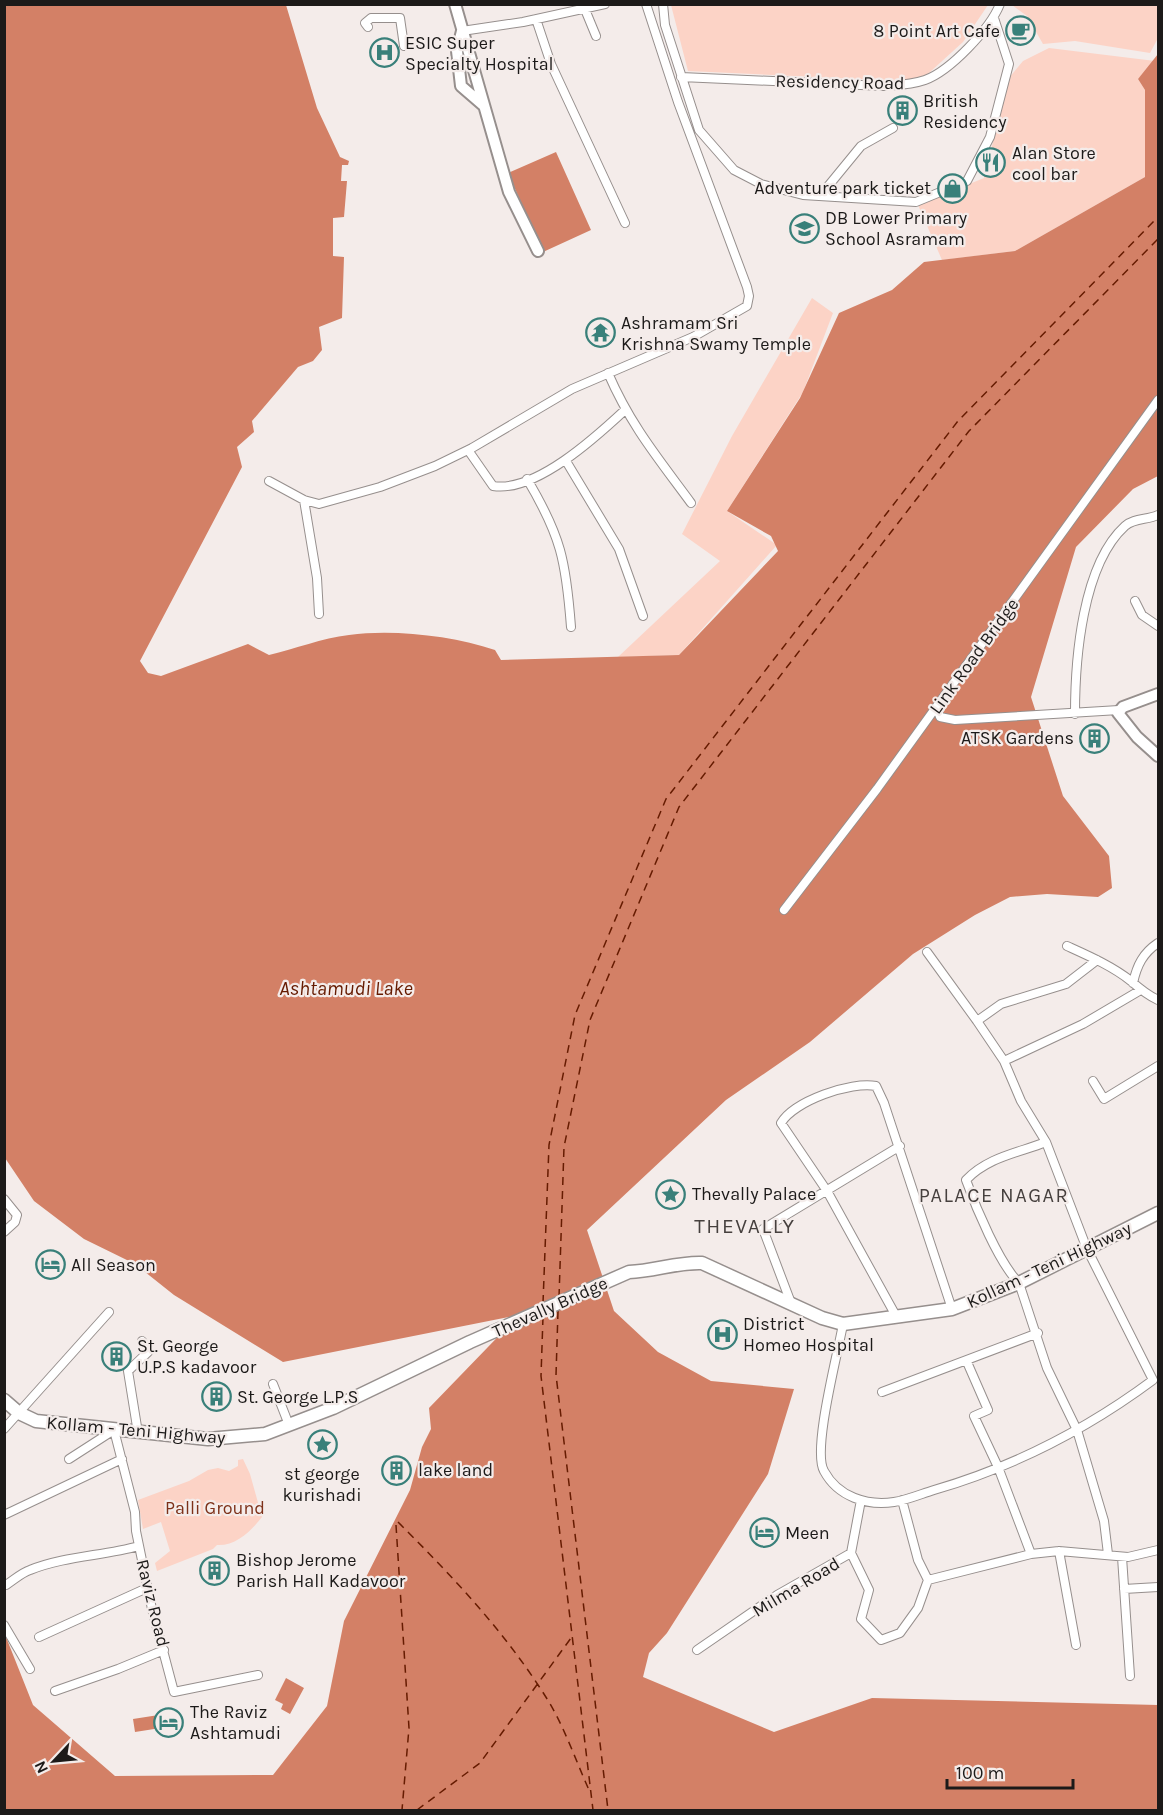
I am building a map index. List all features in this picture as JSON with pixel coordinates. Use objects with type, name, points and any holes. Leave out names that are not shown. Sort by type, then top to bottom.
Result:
[{"type":"main road","name":"Kollam - Teni Highway","points":[[629,1272],[652,1271],[683,1262],[702,1263],[791,1304],[843,1324],[952,1309],[1019,1283],[1158,1213]]},
{"type":"main road","name":"Thevally Bridge","points":[[470,1342],[629,1272]]},
{"type":"main road","name":"Kollam - Teni Highway","points":[[4,1400],[19,1413],[36,1421],[138,1433],[233,1439],[264,1434],[333,1408],[470,1342]]},
{"type":"street","points":[[455,4],[509,192],[538,251]]},
{"type":"street","points":[[462,31],[536,19],[605,4]]},
{"type":"street","points":[[269,481],[304,500],[319,504],[380,487],[468,450],[572,389],[693,338],[741,311],[749,301],[747,287],[678,102],[646,4]]},
{"type":"street","points":[[663,4],[665,25],[699,130],[734,170],[761,184],[803,195],[916,202],[967,181],[990,137],[1009,64],[994,18]]},
{"type":"street","name":"Residency Road","points":[[681,77],[883,86],[915,83],[939,72],[979,38],[994,18],[1000,4]]},
{"type":"street","points":[[584,7],[596,36]]},
{"type":"street","points":[[368,27],[365,23],[371,18],[400,18],[404,46]]},
{"type":"street","points":[[536,19],[560,86],[625,223]]},
{"type":"street","points":[[462,31],[457,51],[461,86],[483,105]]},
{"type":"street","points":[[460,77],[474,70]]},
{"type":"street","points":[[820,196],[861,146],[893,128]]},
{"type":"street","points":[[608,373],[625,410],[650,451],[691,503]]},
{"type":"street","name":"Link Road Bridge","points":[[784,910],[936,708],[1158,400]]},
{"type":"street","points":[[468,450],[493,486],[512,484],[566,460],[625,410]]},
{"type":"street","points":[[566,460],[619,549],[643,616]]},
{"type":"street","points":[[527,479],[559,538],[568,590],[571,627]]},
{"type":"street","points":[[304,500],[317,578],[319,614]]},
{"type":"street","points":[[1075,714],[1080,640],[1094,580],[1114,539],[1126,524],[1158,514]]},
{"type":"street","points":[[1135,601],[1142,615],[1158,626]]},
{"type":"street","points":[[936,708],[939,717],[955,720],[1075,714],[1119,710],[1158,694]]},
{"type":"street","points":[[1119,710],[1124,722],[1158,756]]},
{"type":"street","points":[[1132,982],[1137,965],[1158,943]]},
{"type":"street","points":[[1067,946],[1097,960],[1132,982],[1139,991],[1158,1000]]},
{"type":"street","points":[[843,1324],[819,1445],[823,1470],[841,1493],[861,1500],[894,1502],[963,1482],[1077,1430],[1118,1406],[1156,1378],[1087,1250],[1046,1142],[1021,1101],[1004,1060],[927,952]]},
{"type":"street","points":[[977,1021],[1001,1004],[1066,984],[1097,960]]},
{"type":"street","points":[[1004,1060],[1083,1024],[1139,991]]},
{"type":"street","points":[[1093,1081],[1104,1099],[1158,1066]]},
{"type":"street","points":[[896,1316],[827,1191],[781,1123],[790,1110],[826,1093],[868,1084],[876,1086],[900,1146],[952,1309]]},
{"type":"street","points":[[1046,1142],[1005,1155],[979,1168],[966,1180],[985,1225],[1011,1274],[1019,1283],[1038,1333],[1047,1368],[1077,1430],[1104,1521],[1108,1554]]},
{"type":"street","points":[[791,1304],[763,1229],[900,1146]]},
{"type":"street","points":[[4,1199],[17,1215],[15,1222],[4,1232]]},
{"type":"street","points":[[4,1429],[109,1312]]},
{"type":"street","points":[[882,1392],[967,1362],[1038,1333]]},
{"type":"street","points":[[138,1433],[128,1371],[148,1352],[142,1341]]},
{"type":"street","points":[[967,1362],[988,1410],[974,1416],[998,1467],[1031,1554]]},
{"type":"street","points":[[273,1384],[289,1425]]},
{"type":"street","points":[[69,1459],[114,1430]]},
{"type":"street","name":"Raviz Road","points":[[114,1430],[135,1512],[147,1588],[174,1692],[258,1675]]},
{"type":"street","points":[[5,1513],[122,1459]]},
{"type":"street","name":"Milma Road","points":[[697,1650],[777,1595],[851,1553],[861,1500]]},
{"type":"street","points":[[851,1553],[869,1590],[861,1619],[881,1640],[900,1633],[918,1608],[928,1580],[918,1560],[902,1500]]},
{"type":"street","points":[[6,1585],[31,1569],[68,1558],[90,1557],[139,1546]]},
{"type":"street","points":[[928,1580],[1031,1554],[1059,1551],[1122,1557],[1158,1550]]},
{"type":"street","points":[[1059,1551],[1076,1645]]},
{"type":"street","points":[[1122,1557],[1130,1676]]},
{"type":"street","points":[[1124,1589],[1158,1587]]},
{"type":"street","points":[[39,1637],[147,1588]]},
{"type":"street","points":[[4,1625],[30,1669]]},
{"type":"street","points":[[55,1691],[164,1650]]},
{"type":"green space","points":[[671,5],[988,5],[963,42],[919,82],[688,71]]},
{"type":"green space","points":[[1012,5],[1158,5],[1158,38],[1150,53],[1075,41],[1043,44],[1027,16]]},
{"type":"green space","points":[[1049,48],[1155,61],[1138,79],[1145,90],[1145,177],[1015,251],[942,260],[918,205],[984,178],[1009,78],[1023,61]]},
{"type":"green space","points":[[812,298],[833,313],[803,392],[727,511],[777,545],[679,655],[618,657],[720,561],[682,534],[732,436]]},
{"type":"green space","name":"Palli Ground","points":[[243,1459],[250,1474],[262,1517],[237,1540],[217,1545],[213,1549],[157,1571],[155,1563],[170,1551],[161,1522],[143,1529],[138,1500],[189,1481],[208,1470],[218,1468],[229,1471],[238,1466],[238,1460]]},
{"type":"water","name":"Ashtamudi Lake","points":[[5,5],[286,5],[317,108],[340,157],[349,161],[348,165],[342,165],[341,181],[347,181],[344,217],[333,218],[333,256],[344,257],[342,318],[319,327],[322,350],[313,361],[298,367],[252,421],[254,432],[237,447],[242,467],[140,661],[148,673],[161,676],[248,644],[269,655],[329,639],[366,633],[404,633],[461,641],[495,650],[501,660],[679,655],[778,551],[771,536],[727,511],[800,398],[839,313],[892,290],[924,262],[1015,251],[1145,177],[1145,90],[1138,79],[1158,54],[1158,476],[1133,489],[1076,547],[1031,697],[1063,796],[1109,856],[1112,888],[1098,897],[1047,894],[1010,897],[975,915],[913,954],[810,1042],[726,1100],[587,1230],[614,1311],[658,1352],[711,1381],[794,1389],[768,1474],[667,1633],[649,1653],[643,1677],[774,1732],[872,1698],[1158,1705],[1158,1810],[5,1810],[4,1632],[33,1705],[115,1776],[273,1775],[327,1706],[344,1621],[410,1490],[422,1447],[431,1429],[429,1408],[519,1315],[283,1362],[174,1295],[135,1264],[84,1239],[34,1201],[5,1158]]},
{"type":"water","points":[[556,152],[591,230],[543,252],[508,173]]},
{"type":"water","points":[[286,1678],[304,1688],[290,1714],[281,1709],[283,1704],[275,1700]]},
{"type":"water","points":[[165,1714],[167,1727],[135,1732],[133,1719]]},
{"type":"ferry route","points":[[543,1303],[549,1145],[575,1015],[666,799],[958,421],[1158,217]]},
{"type":"ferry route","points":[[559,1297],[564,1147],[590,1020],[679,807],[969,431],[1158,239]]},
{"type":"ferry route","points":[[558,1311],[556,1375],[608,1810]]},
{"type":"ferry route","points":[[543,1317],[541,1376],[593,1810]]},
{"type":"ferry route","points":[[398,1522],[479,1608],[516,1653],[549,1702],[589,1790]]},
{"type":"ferry route","points":[[396,1525],[409,1728],[402,1810]]},
{"type":"ferry route","points":[[417,1810],[480,1763],[571,1638]]},
{"type":"place","name":"8 Point Art Cafe","points":[[1021,31]]},
{"type":"place","name":"ESIC Super Specialty Hospital","points":[[384,53]]},
{"type":"place","name":"British Residency","points":[[902,111]]},
{"type":"place","name":"Alan Store cool bar","points":[[991,163]]},
{"type":"place","name":"Adventure park ticket","points":[[952,188]]},
{"type":"place","name":"DB Lower Primary School Asramam","points":[[804,228]]},
{"type":"place","name":"Ashramam Sri Krishna Swamy Temple","points":[[600,333]]},
{"type":"place","name":"ATSK Gardens","points":[[1095,738]]},
{"type":"place","name":"Thevally Palace","points":[[671,1194]]},
{"type":"place","name":"All Season","points":[[50,1265]]},
{"type":"place","name":"District Homeo Hospital","points":[[722,1334]]},
{"type":"place","name":"St. George U.P.S kadavoor","points":[[116,1356]]},
{"type":"place","name":"St. George L.P.S","points":[[216,1397]]},
{"type":"place","name":"st george kurishadi","points":[[322,1445]]},
{"type":"place","name":"lake land","points":[[397,1470]]},
{"type":"place","name":"Meen","points":[[764,1533]]},
{"type":"place","name":"Bishop Jerome Parish Hall Kadavoor","points":[[215,1570]]},
{"type":"place","name":"The Raviz Ashtamudi","points":[[169,1722]]},
{"type":"district","name":"PALACE NAGAR","points":[[994,1195]]},
{"type":"district","name":"THEVALLY","points":[[745,1226]]}]
